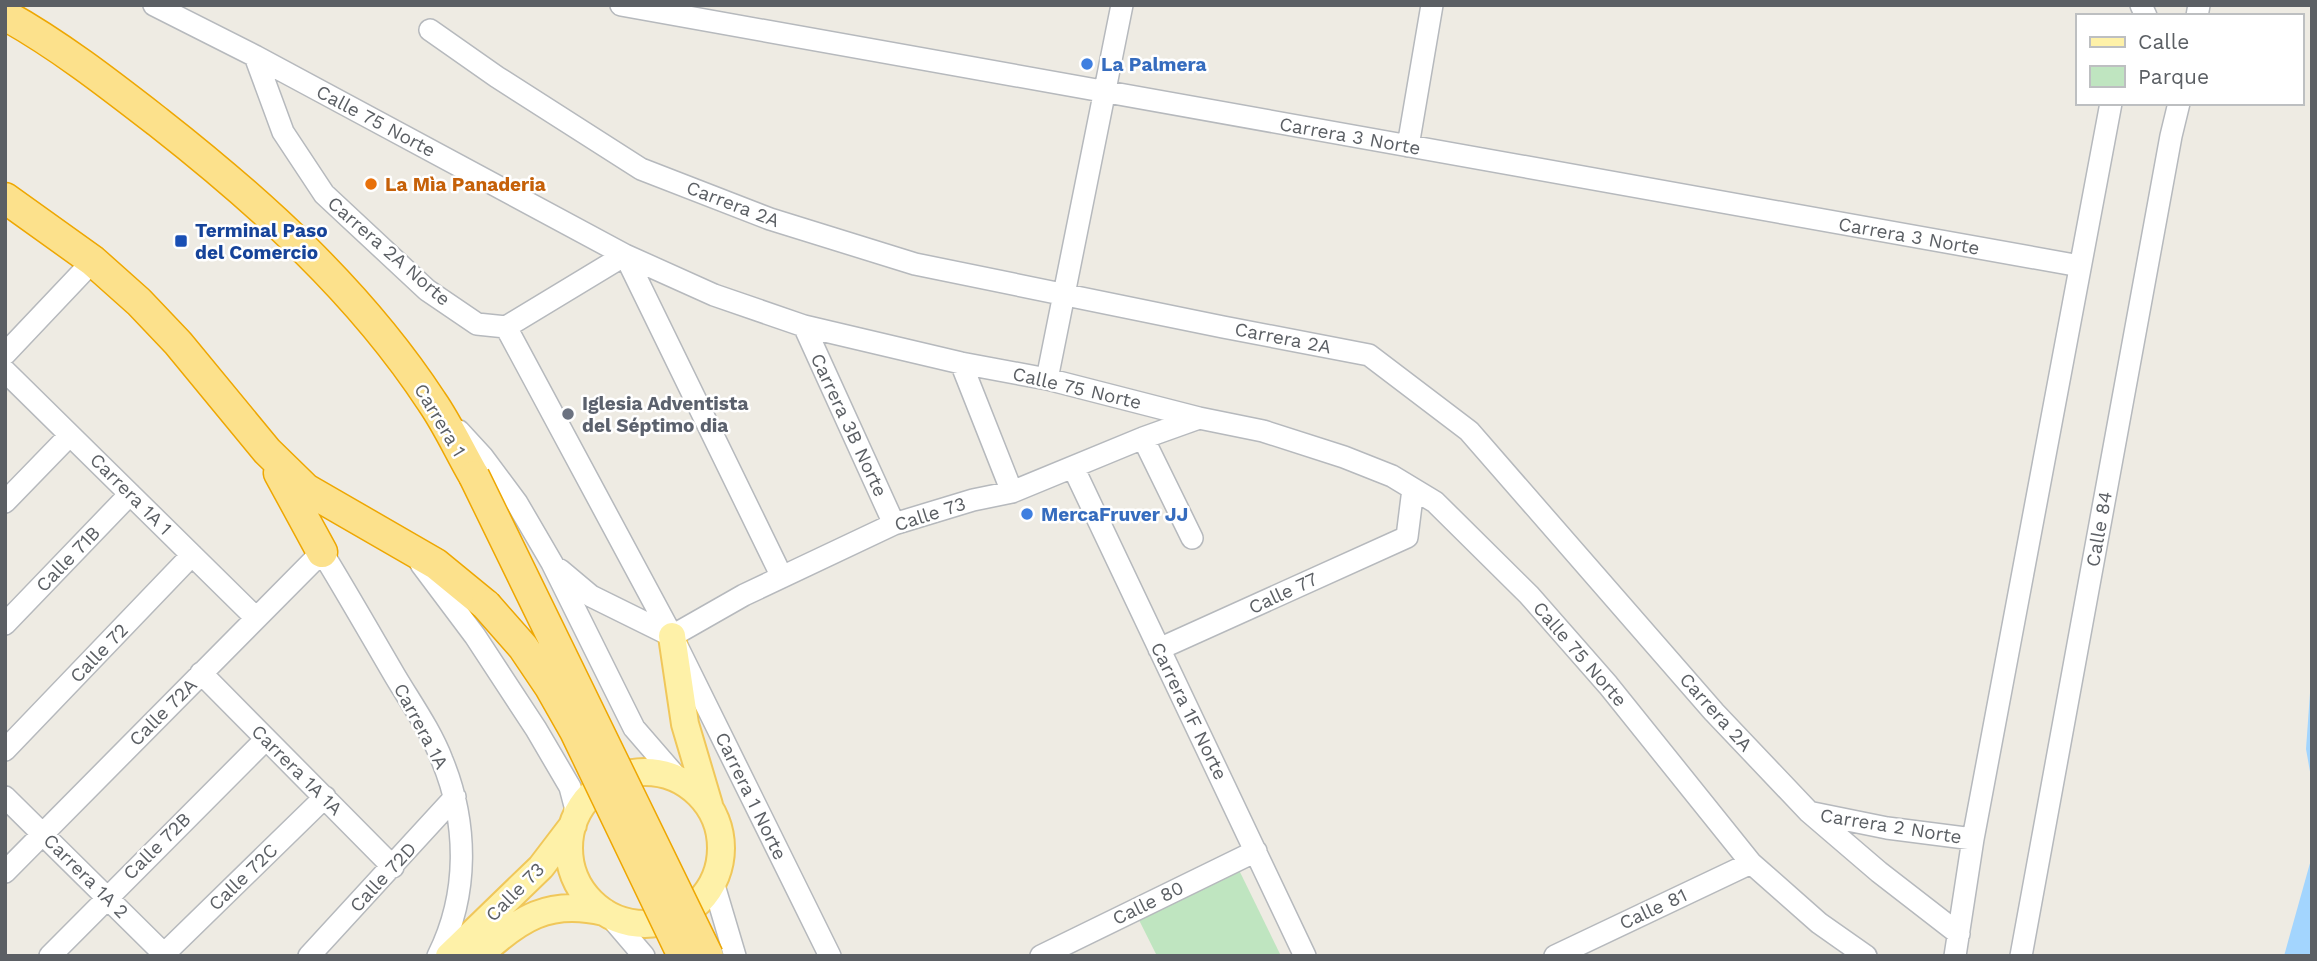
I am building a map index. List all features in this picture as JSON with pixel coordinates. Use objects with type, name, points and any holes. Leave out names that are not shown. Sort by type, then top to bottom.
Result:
[{"type":"highway","name":"Carrera 1","points":[[5,15],[97,76],[204,158],[256,202],[361,308],[433,403],[474,476],[708,956]]},
{"type":"highway","points":[[5,198],[93,261],[139,302],[178,343],[267,451],[306,489],[407,546],[453,576],[486,605],[523,647],[575,731],[683,956]]},
{"type":"highway","points":[[267,451],[322,552]]},
{"type":"main road","points":[[672,636],[685,724],[719,830],[720,862],[713,882],[695,905],[670,920],[636,923],[606,913],[585,894],[573,869],[570,850],[574,821],[589,797],[615,778],[634,772],[647,772],[679,779],[697,792],[711,810]]},
{"type":"main road","name":"Calle 73","points":[[449,956],[541,867],[574,821]]},
{"type":"main road","name":"Calle 73","points":[[479,956],[532,916],[549,909],[573,907],[606,913]]},
{"type":"street","name":"Calle 75 Norte","points":[[154,5],[255,56],[625,255],[714,295],[804,326],[961,363],[1047,379],[1199,418],[1263,431],[1344,457],[1392,476],[1436,502],[1529,595],[1608,685],[1751,863],[1819,923],[1866,956]]},
{"type":"street","name":"Carrera 3 Norte","points":[[621,5],[2080,266]]},
{"type":"street","points":[[1047,379],[1122,5]]},
{"type":"street","points":[[1408,146],[1432,5]]},
{"type":"street","name":"Carrera 2A","points":[[430,30],[497,77],[641,169],[770,219],[915,264],[1369,355],[1469,431],[1714,712],[1809,812],[1879,872],[1959,934]]},
{"type":"street","name":"Carrera 2A Norte","points":[[255,56],[283,132],[324,194],[427,290],[477,324],[506,327]]},
{"type":"street","points":[[1955,956],[1973,839],[2110,105]]},
{"type":"street","name":"Calle 84","points":[[2021,956],[2179,105]]},
{"type":"street","points":[[672,636],[506,327],[625,255],[782,577]]},
{"type":"street","points":[[5,354],[93,261]]},
{"type":"street","name":"Carrera 3B Norte","points":[[804,326],[894,524]]},
{"type":"street","points":[[961,363],[1012,492]]},
{"type":"street","name":"Carrera 1A 1","points":[[5,370],[256,618]]},
{"type":"street","points":[[433,403],[495,473],[516,503],[552,563],[634,728],[679,779]]},
{"type":"street","name":"Calle 73","points":[[672,636],[744,595],[894,524],[973,500],[1012,492],[1199,418]]},
{"type":"street","points":[[5,502],[70,435]]},
{"type":"street","points":[[1143,438],[1192,538]]},
{"type":"street","name":"Carrera 1F Norte","points":[[1073,467],[1305,956]]},
{"type":"street","name":"Calle 77","points":[[1159,649],[1407,537],[1413,489]]},
{"type":"street","name":"Calle 71B","points":[[5,624],[130,494]]},
{"type":"street","points":[[407,546],[445,593],[531,720],[570,786],[575,806],[574,821]]},
{"type":"street","name":"Calle 72A","points":[[5,872],[322,552]]},
{"type":"street","name":"Carrera 1A","points":[[322,552],[442,757],[455,797],[461,831],[461,869],[453,917],[438,956]]},
{"type":"street","name":"Calle 72","points":[[5,750],[192,555]]},
{"type":"street","points":[[552,563],[591,596],[672,636]]},
{"type":"street","name":"Carrera 1 Norte","points":[[672,636],[830,956]]},
{"type":"street","name":"Carrera 1A 1A","points":[[201,673],[393,867]]},
{"type":"street","name":"Calle 72B","points":[[50,956],[266,738]]},
{"type":"street","name":"Carrera 1A 2","points":[[5,797],[164,955]]},
{"type":"street","name":"Calle 72C","points":[[164,955],[325,797]]},
{"type":"street","name":"Calle 72D","points":[[309,956],[455,797]]},
{"type":"street","name":"Carrera 2 Norte","points":[[1809,812],[1886,828],[1973,839]]},
{"type":"street","name":"Calle 80","points":[[1041,956],[1256,851]]},
{"type":"street","name":"Calle 81","points":[[1555,956],[1751,863]]},
{"type":"street","points":[[713,882],[735,956]]},
{"type":"street","points":[[606,913],[644,956]]},
{"type":"green space","points":[[1239,870],[1281,956],[1157,956],[1139,920]]},
{"type":"water","points":[[2312,665],[2312,783],[2306,749]]},
{"type":"water","points":[[2312,856],[2312,956],[2284,956]]},
{"type":"place","name":"La Palmera","points":[[1087,64]]},
{"type":"place","name":"La Mìa Panaderia","points":[[371,184]]},
{"type":"place","name":"Terminal Paso del Comercio","points":[[181,241]]},
{"type":"place","name":"Iglesia Adventista del Séptimo dia","points":[[568,414]]},
{"type":"place","name":"MercaFruver JJ","points":[[1027,514]]}]
